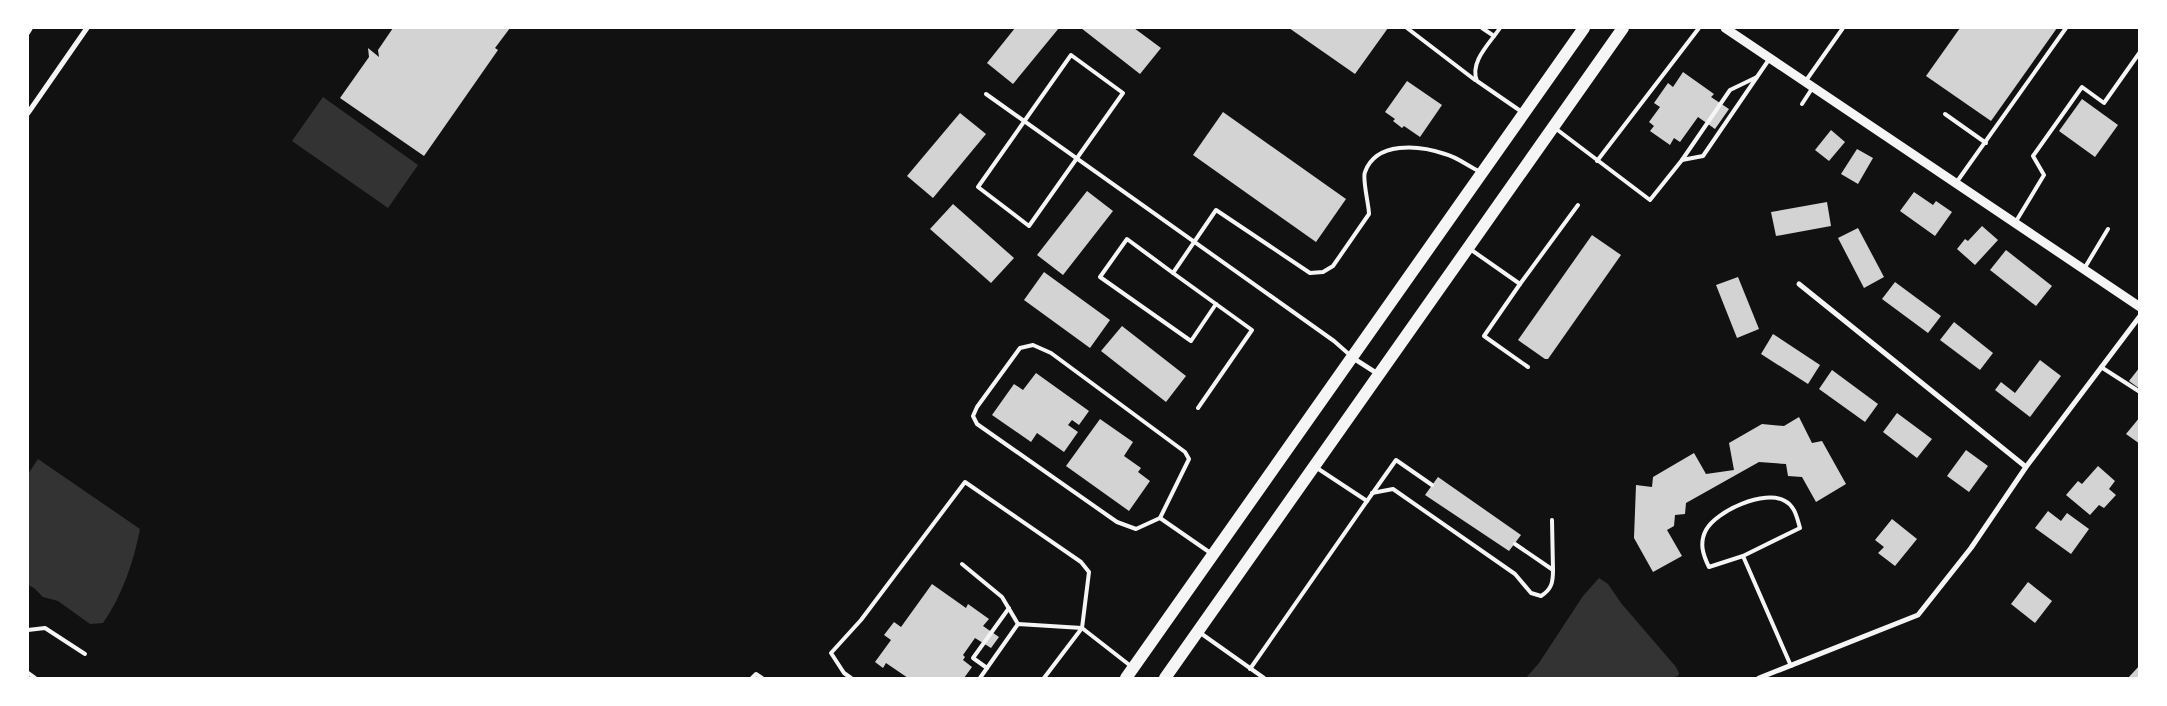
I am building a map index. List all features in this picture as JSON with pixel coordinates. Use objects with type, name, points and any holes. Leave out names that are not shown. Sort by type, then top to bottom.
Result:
[{"type":"main road","points":[[1130,673],[1584,28]]},
{"type":"main road","points":[[1165,678],[1623,28]]},
{"type":"street","points":[[28,113],[87,28]]},
{"type":"street","points":[[1725,28],[2140,307]]},
{"type":"street","points":[[1799,284],[2026,467]]},
{"type":"street","points":[[1759,678],[1918,615],[1971,548],[2026,467],[2140,316]]},
{"type":"street","points":[[1353,358],[1379,374]]},
{"type":"lane","points":[[28,33],[31,28]]},
{"type":"lane","points":[[1407,28],[1477,81],[1524,113]]},
{"type":"lane","points":[[1482,28],[1494,36]]},
{"type":"lane","points":[[1477,81],[1473,72],[1476,62],[1500,28]]},
{"type":"lane","points":[[1597,161],[1699,28]]},
{"type":"lane","points":[[1802,104],[1809,85],[1840,28]]},
{"type":"lane","points":[[1956,183],[2066,28]]},
{"type":"lane","points":[[2015,223],[2044,175],[2033,156],[2082,87],[2104,103],[2140,52]]},
{"type":"lane","points":[[1071,55],[1124,93],[1029,226],[978,187],[1024,121],[1071,55]]},
{"type":"lane","points":[[1682,160],[1703,156],[1770,58]]},
{"type":"lane","points":[[1553,126],[1650,200],[1682,160],[1730,90],[1759,76]]},
{"type":"lane","points":[[986,94],[1334,341],[1353,358]]},
{"type":"lane","points":[[1945,114],[1986,143]]},
{"type":"lane","points":[[1173,272],[1216,210],[1310,273],[1323,272],[1333,266],[1369,214],[1364,174],[1373,157],[1390,148],[1416,148],[1445,154],[1482,173]]},
{"type":"lane","points":[[1528,367],[1484,336],[1578,205]]},
{"type":"lane","points":[[2084,269],[2108,229]]},
{"type":"lane","points":[[1198,408],[1252,330],[1127,239],[1100,277],[1191,341],[1216,304]]},
{"type":"lane","points":[[1468,248],[1520,284]]},
{"type":"lane","points":[[1033,345],[1050,353],[1185,452],[1188,459],[1160,518],[1136,529],[1118,522],[977,424],[973,416],[977,407],[1020,348],[1033,345]]},
{"type":"lane","points":[[2101,367],[2140,392]]},
{"type":"lane","points":[[1250,670],[1396,460],[1432,485]]},
{"type":"lane","points":[[1314,467],[1367,501]]},
{"type":"lane","points":[[851,678],[844,674],[831,653],[862,620],[965,482],[1081,562],[1088,572],[1082,628],[1044,678]]},
{"type":"lane","points":[[1372,493],[1393,489],[1515,574],[1531,593],[1541,596],[1549,591],[1553,580],[1552,520]]},
{"type":"lane","points":[[1760,497],[1777,498],[1786,501],[1793,509],[1800,528],[1743,556],[1709,567],[1702,552],[1702,542],[1706,530],[1717,517],[1760,497]]},
{"type":"lane","points":[[1160,518],[1214,555]]},
{"type":"lane","points":[[1514,544],[1553,570]]},
{"type":"lane","points":[[1743,556],[1791,666]]},
{"type":"lane","points":[[962,564],[1002,597],[1018,624]]},
{"type":"lane","points":[[987,668],[973,658],[1008,608]]},
{"type":"lane","points":[[1018,624],[1082,628],[1130,673]]},
{"type":"lane","points":[[980,678],[1018,624]]},
{"type":"lane","points":[[28,630],[45,628],[85,654]]},
{"type":"lane","points":[[1198,631],[1250,670],[1264,678]]},
{"type":"lane","points":[[28,673],[36,678]]},
{"type":"lane","points":[[752,678],[756,674],[762,678]]},
{"type":"shaded area","points":[[323,97],[418,165],[388,208],[292,141]]},
{"type":"shaded area","points":[[38,459],[140,529],[126,578],[110,613],[103,623],[90,624],[58,601],[43,597],[28,585],[28,474]]},
{"type":"shaded area","points":[[1599,578],[1608,584],[1621,603],[1676,667],[1679,673],[1678,676],[1671,678],[1526,678],[1539,663],[1583,596]]},
{"type":"building","points":[[393,28],[510,28],[495,48],[498,50],[424,156],[340,98],[369,57],[368,48],[379,57],[378,50]]},
{"type":"building","points":[[1015,28],[1059,28],[1013,84],[987,63]]},
{"type":"building","points":[[1081,28],[1134,28],[1161,48],[1140,74]]},
{"type":"building","points":[[1289,28],[1388,28],[1355,74]]},
{"type":"building","points":[[1960,28],[2057,28],[1991,121],[1926,76]]},
{"type":"building","points":[[1683,72],[1714,94],[1711,97],[1729,109],[1715,129],[1698,117],[1680,142],[1674,138],[1670,145],[1650,131],[1654,126],[1649,122],[1660,107],[1654,103],[1668,83],[1673,87]]},
{"type":"building","points":[[1407,81],[1442,105],[1420,137],[1404,126],[1402,128],[1393,121],[1395,119],[1385,112]]},
{"type":"building","points":[[2082,99],[2118,125],[2095,157],[2059,131]]},
{"type":"building","points":[[1223,112],[1346,199],[1316,242],[1193,155]]},
{"type":"building","points":[[960,113],[986,134],[933,198],[907,176]]},
{"type":"building","points":[[1831,130],[1845,142],[1829,161],[1815,150]]},
{"type":"building","points":[[1857,149],[1873,158],[1858,184],[1841,174]]},
{"type":"building","points":[[1087,191],[1113,211],[1063,275],[1037,255]]},
{"type":"building","points":[[1914,192],[1933,205],[1936,201],[1952,212],[1935,236],[1900,211]]},
{"type":"building","points":[[1827,202],[1831,226],[1776,236],[1771,212]]},
{"type":"building","points":[[953,204],[1014,258],[991,283],[930,229]]},
{"type":"building","points":[[1982,226],[1998,240],[1975,265],[1957,249],[1965,239],[1968,241]]},
{"type":"building","points":[[1858,228],[1884,277],[1864,288],[1838,238]]},
{"type":"building","points":[[1592,235],[1621,255],[1548,359],[1545,359],[1518,340]]},
{"type":"building","points":[[2006,250],[2052,286],[2036,306],[1990,270]]},
{"type":"building","points":[[1044,272],[1110,320],[1090,348],[1024,300]]},
{"type":"building","points":[[1738,277],[1759,329],[1737,338],[1716,285]]},
{"type":"building","points":[[1895,282],[1941,316],[1928,333],[1882,299]]},
{"type":"building","points":[[1954,322],[1993,353],[1980,370],[1940,340]]},
{"type":"building","points":[[1122,326],[1186,376],[1166,402],[1101,351]]},
{"type":"building","points":[[1773,334],[1820,365],[1808,384],[1761,354]]},
{"type":"building","points":[[2040,360],[2061,376],[2030,417],[1995,390],[2001,382],[2015,393]]},
{"type":"building","points":[[2140,367],[2140,389],[2129,381]]},
{"type":"building","points":[[1832,370],[1878,404],[1865,422],[1819,389]]},
{"type":"building","points":[[1036,373],[1089,411],[1079,425],[1072,420],[1068,425],[1078,432],[1064,452],[1037,433],[1031,442],[992,415],[1014,384],[1023,390]]},
{"type":"building","points":[[1897,413],[1932,439],[1917,458],[1883,432]]},
{"type":"building","points":[[1799,417],[1812,443],[1822,441],[1846,484],[1816,502],[1802,477],[1788,476],[1786,464],[1759,462],[1686,503],[1685,514],[1675,515],[1674,526],[1667,530],[1682,556],[1653,572],[1634,538],[1636,485],[1652,487],[1653,477],[1694,453],[1706,474],[1734,470],[1729,443],[1762,424],[1784,426]]},
{"type":"building","points":[[2140,417],[2140,444],[2126,434]]},
{"type":"building","points":[[1100,419],[1133,442],[1124,456],[1141,468],[1138,472],[1150,481],[1129,511],[1066,466]]},
{"type":"building","points":[[1966,450],[1988,466],[1969,492],[1947,476]]},
{"type":"building","points":[[2098,466],[2115,481],[2109,489],[2116,495],[2104,508],[2099,505],[2090,515],[2066,495],[2078,481],[2082,484]]},
{"type":"building","points":[[1438,477],[1521,535],[1509,551],[1425,495]]},
{"type":"building","points":[[2048,511],[2061,521],[2067,513],[2089,529],[2071,554],[2035,528]]},
{"type":"building","points":[[1892,519],[1917,539],[1895,566],[1878,553],[1884,547],[1875,540]]},
{"type":"building","points":[[2028,582],[2052,601],[2035,623],[2011,604]]},
{"type":"building","points":[[932,584],[966,608],[968,604],[989,619],[983,626],[999,637],[991,648],[975,638],[963,655],[965,657],[963,660],[972,667],[964,678],[908,678],[886,663],[883,668],[875,662],[891,640],[884,635],[894,622],[901,627]]},
{"type":"building","points":[[2140,665],[2140,678],[2128,678]]}]
